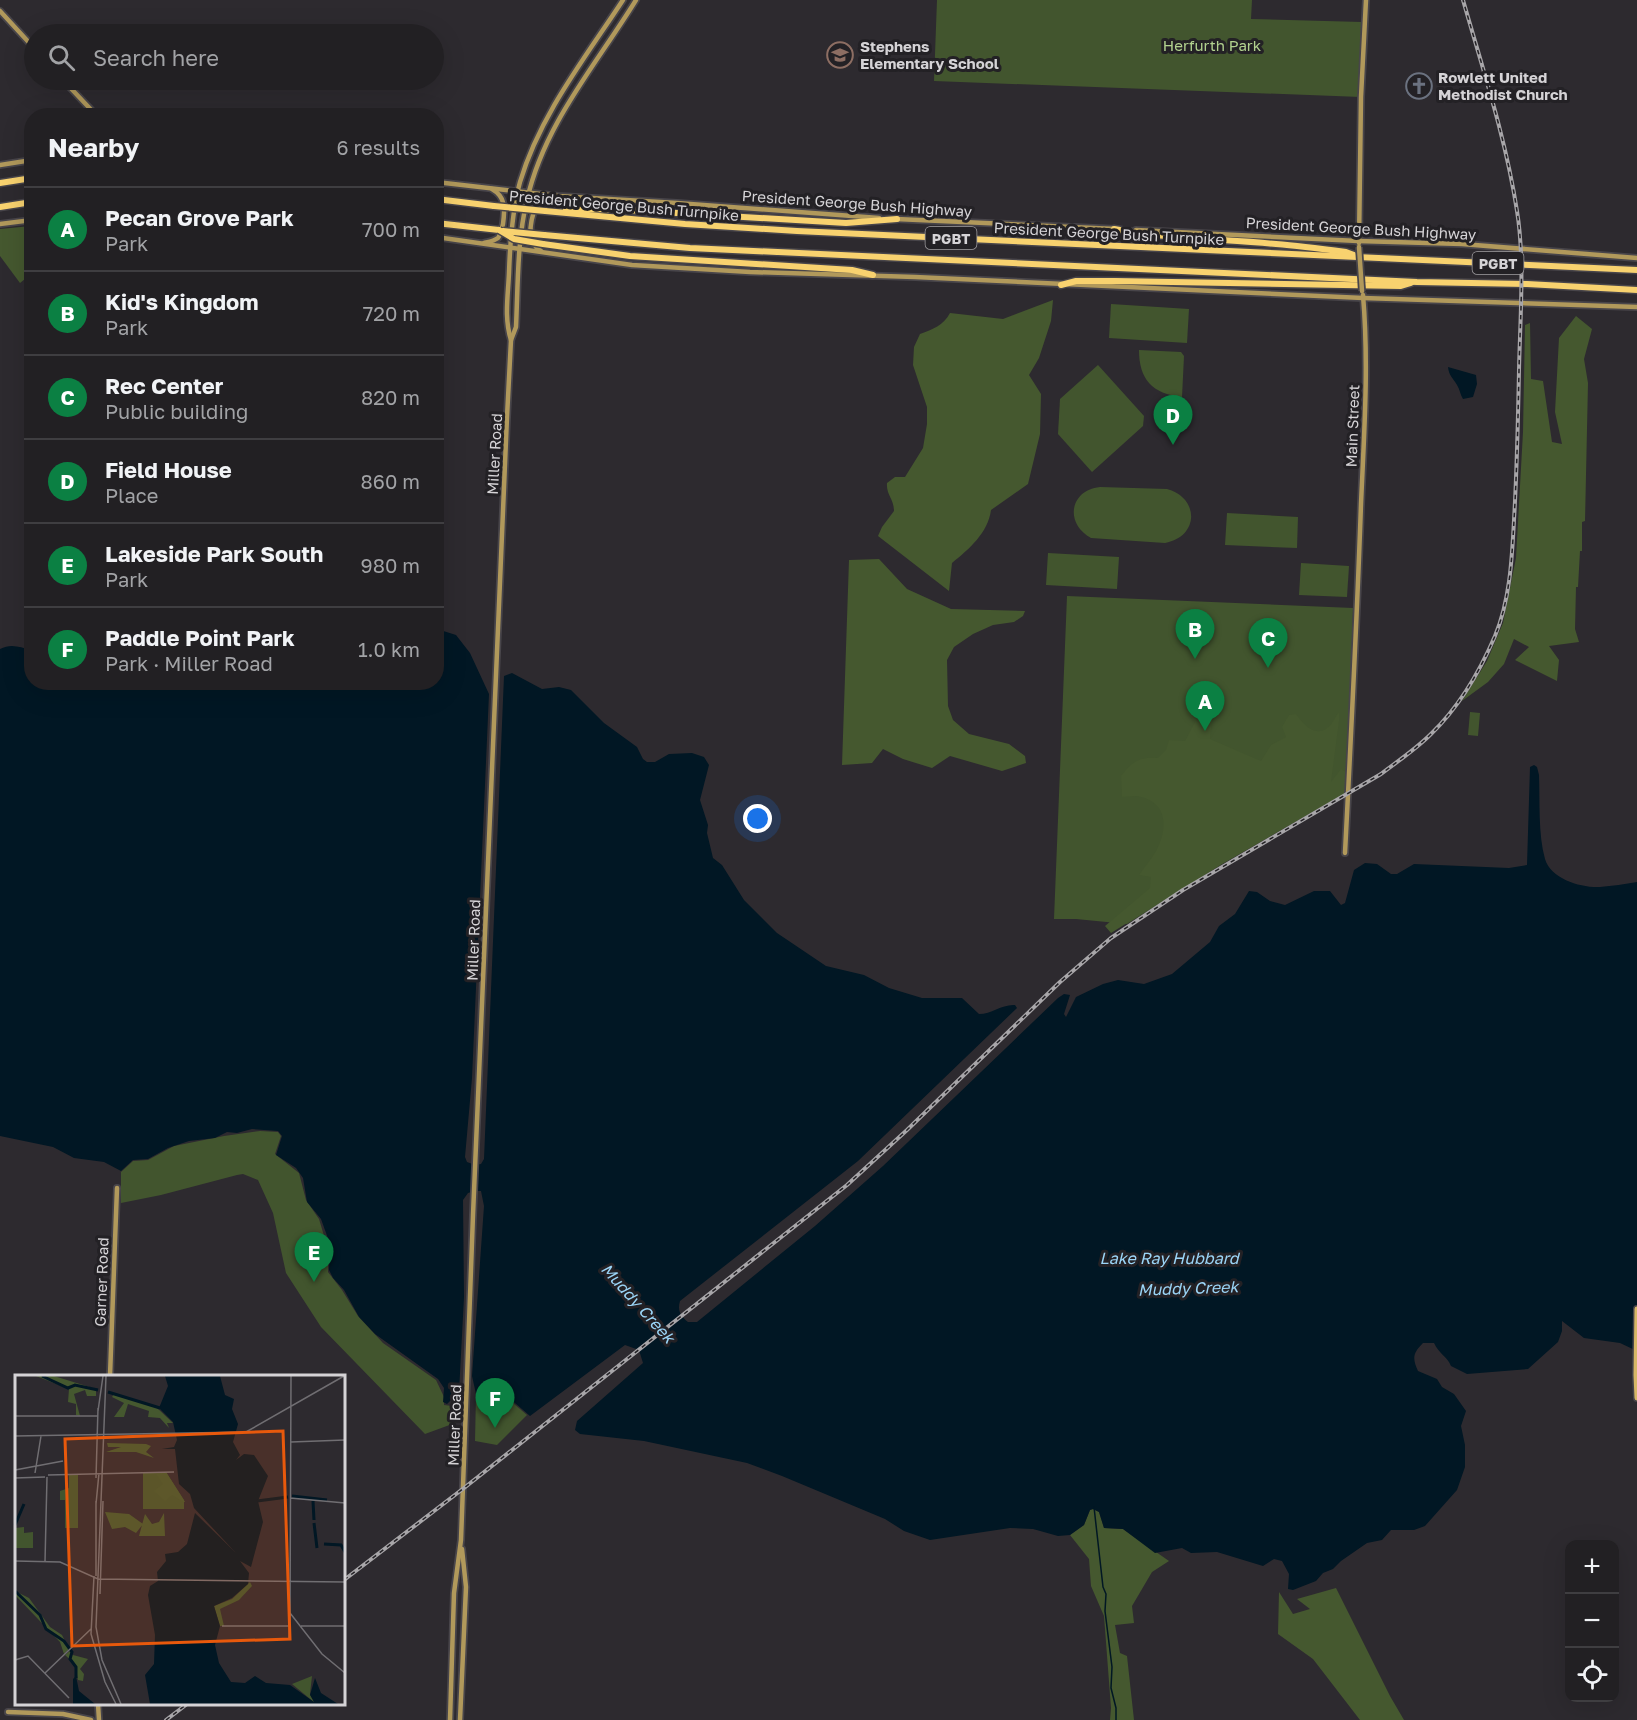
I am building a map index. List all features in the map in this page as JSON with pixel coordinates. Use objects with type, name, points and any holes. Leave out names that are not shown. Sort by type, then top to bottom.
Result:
[{"type":"highway","points":[[0,183],[24,179]]},
{"type":"highway","name":"President George Bush Turnpike","points":[[444,199],[661,222],[780,230],[1637,270]]},
{"type":"highway","points":[[0,207],[24,203]]},
{"type":"highway","points":[[545,211],[610,208],[846,223],[897,219]]},
{"type":"highway","name":"PGBT","points":[[444,224],[690,248],[1637,290]]},
{"type":"highway","points":[[1114,229],[1176,238],[1277,244],[1346,252],[1358,257]]},
{"type":"highway","points":[[499,230],[514,239],[630,256],[852,270],[873,275]]},
{"type":"highway","points":[[1061,285],[1076,281],[1115,280],[1401,286],[1417,282]]},
{"type":"main road","name":"Miller Road","points":[[511,340],[506,325],[510,248],[518,192],[543,124],[623,0]]},
{"type":"main road","name":"Miller Road","points":[[450,1720],[454,1593],[461,1540],[511,340],[516,327],[522,223],[528,193],[542,152],[553,129],[636,0]]},
{"type":"main road","name":"Main Street","points":[[1345,853],[1359,582],[1365,401],[1366,330],[1359,244],[1361,97],[1366,0]]},
{"type":"main road","points":[[0,11],[24,37]]},
{"type":"main road","points":[[72,90],[89,108]]},
{"type":"main road","points":[[0,165],[24,161]]},
{"type":"main road","name":"President George Bush Highway","points":[[444,183],[558,196],[897,219],[1359,244],[1462,244],[1637,258]]},
{"type":"main road","points":[[482,244],[497,238],[501,233],[503,223],[504,202],[497,192],[490,188]]},
{"type":"main road","points":[[545,253],[535,248],[532,242],[530,235],[532,214],[537,203],[545,198],[558,196]]},
{"type":"main road","points":[[0,224],[24,221]]},
{"type":"main road","points":[[444,238],[652,266],[750,272],[873,275],[1363,298],[1637,307]]},
{"type":"main road","name":"Garner Road","points":[[110,1375],[117,1188]]},
{"type":"main road","points":[[1637,1309],[1637,1398]]},
{"type":"main road","name":"Miller Road","points":[[460,1720],[466,1587],[461,1540]]},
{"type":"main road","points":[[98,1705],[99,1720]]},
{"type":"main road","points":[[8,1712],[63,1714],[92,1720]]},
{"type":"green space","name":"Herfurth Park","points":[[937,0],[1252,0],[1251,19],[1362,22],[1361,97],[934,81]]},
{"type":"green space","points":[[24,227],[24,280],[20,283],[0,256],[0,229]]},
{"type":"green space","points":[[1053,300],[1051,321],[1039,358],[1029,375],[1041,394],[1040,434],[1028,484],[991,510],[982,533],[952,563],[949,591],[878,536],[894,511],[887,483],[895,477],[905,477],[923,448],[927,407],[913,365],[914,347],[920,334],[941,324],[950,313],[1003,319]]},
{"type":"green space","points":[[1111,304],[1189,309],[1187,343],[1109,338]]},
{"type":"green space","points":[[1576,316],[1592,329],[1584,359],[1588,383],[1585,521],[1582,522],[1582,551],[1580,551],[1578,587],[1576,587],[1575,629],[1579,642],[1549,646],[1559,660],[1557,681],[1515,660],[1529,647],[1514,639],[1504,664],[1488,682],[1462,701],[1487,661],[1503,623],[1516,558],[1523,432],[1525,325],[1530,323],[1531,379],[1543,381],[1552,442],[1562,444],[1555,412],[1559,338]]},
{"type":"green space","points":[[1139,350],[1181,352],[1184,356],[1182,397],[1163,392],[1149,383],[1142,369]]},
{"type":"green space","points":[[1098,365],[1144,416],[1143,426],[1092,472],[1058,434],[1060,399]]},
{"type":"green space","points":[[1100,487],[1167,489],[1178,494],[1190,508],[1189,526],[1176,539],[1165,543],[1091,538],[1082,532],[1077,524],[1074,508],[1082,494]]},
{"type":"green space","points":[[1227,513],[1298,517],[1297,548],[1225,545]]},
{"type":"green space","points":[[1048,553],[1119,557],[1117,589],[1046,585]]},
{"type":"green space","points":[[879,559],[907,589],[951,609],[1025,611],[1023,616],[1014,622],[993,625],[973,634],[954,647],[947,660],[948,706],[953,720],[969,734],[1009,744],[1025,756],[1026,763],[1002,771],[950,756],[932,768],[903,759],[883,749],[872,763],[842,765],[849,560]]},
{"type":"green space","points":[[1301,563],[1349,566],[1347,597],[1299,595]]},
{"type":"green space","points":[[1067,596],[1353,608],[1347,792],[1222,864],[1127,924],[1054,919]]},
{"type":"green space","points":[[1199,693],[1220,696],[1212,720],[1210,739],[1261,761],[1271,745],[1286,737],[1282,727],[1289,715],[1296,714],[1309,728],[1322,731],[1329,727],[1339,712],[1331,782],[1341,769],[1348,773],[1347,792],[1222,864],[1111,933],[1105,926],[1150,888],[1151,877],[1139,875],[1160,843],[1163,827],[1163,819],[1157,805],[1139,796],[1122,797],[1121,776],[1136,761],[1158,758],[1166,750],[1169,740],[1185,741],[1195,722],[1186,711]]},
{"type":"green space","points":[[1470,712],[1480,713],[1478,736],[1468,735]]},
{"type":"green space","points":[[260,1131],[278,1132],[281,1136],[275,1154],[299,1173],[306,1200],[319,1219],[328,1249],[328,1272],[358,1316],[383,1343],[436,1380],[444,1397],[444,1405],[452,1406],[463,1400],[462,1410],[455,1423],[425,1434],[321,1327],[286,1273],[273,1213],[258,1180],[243,1174],[237,1175],[121,1203],[121,1172],[133,1161],[148,1160],[174,1146]]},
{"type":"green space","points":[[476,1395],[507,1398],[527,1415],[497,1445],[475,1441]]},
{"type":"green space","points":[[1090,1510],[1099,1512],[1104,1528],[1123,1529],[1169,1561],[1152,1572],[1132,1606],[1134,1623],[1115,1625],[1120,1653],[1127,1656],[1134,1720],[1110,1720],[1104,1616],[1091,1586],[1089,1559],[1070,1535],[1084,1525]]},
{"type":"green space","points":[[1336,1588],[1404,1720],[1360,1720],[1313,1659],[1278,1634],[1279,1592],[1293,1614],[1310,1609],[1297,1599]]},
{"type":"water","points":[[1448,367],[1476,375],[1477,384],[1473,397],[1463,399]]},
{"type":"water","name":"Lake Ray Hubbard","points":[[444,631],[456,635],[470,653],[489,694],[472,1078],[465,1157],[467,1162],[475,1165],[481,1164],[484,1159],[504,676],[512,673],[542,689],[559,687],[571,690],[604,723],[637,747],[647,762],[655,762],[669,754],[692,753],[704,757],[709,765],[700,800],[708,825],[707,833],[713,858],[722,865],[744,900],[777,933],[826,966],[864,975],[889,988],[922,998],[962,998],[979,1014],[1015,1005],[1017,1008],[858,1161],[680,1301],[680,1313],[688,1322],[697,1322],[815,1226],[883,1166],[1058,998],[1064,994],[1070,995],[1064,1014],[1066,1017],[1076,997],[1103,984],[1118,980],[1144,984],[1172,974],[1210,942],[1219,926],[1235,914],[1249,891],[1257,892],[1270,901],[1285,905],[1314,891],[1330,891],[1341,905],[1345,903],[1354,870],[1365,863],[1377,864],[1391,874],[1397,874],[1414,864],[1509,868],[1527,865],[1530,767],[1534,765],[1539,775],[1540,828],[1543,849],[1548,866],[1553,872],[1568,881],[1592,887],[1637,882],[1637,1351],[1620,1343],[1584,1338],[1562,1321],[1562,1331],[1558,1342],[1528,1369],[1467,1374],[1451,1366],[1434,1343],[1423,1343],[1414,1356],[1418,1371],[1437,1379],[1442,1387],[1454,1394],[1466,1411],[1461,1426],[1465,1445],[1465,1467],[1457,1490],[1425,1526],[1414,1530],[1391,1530],[1382,1540],[1367,1543],[1333,1569],[1323,1573],[1316,1581],[1293,1590],[1288,1589],[1289,1574],[1282,1561],[1274,1559],[1263,1566],[1217,1552],[1191,1553],[1182,1548],[1155,1553],[1123,1529],[1104,1528],[1099,1512],[1093,1509],[1090,1510],[1084,1525],[1070,1535],[1058,1536],[1033,1529],[1010,1528],[930,1540],[904,1531],[885,1519],[747,1463],[644,1441],[580,1434],[575,1430],[577,1421],[643,1363],[639,1350],[625,1345],[530,1416],[508,1397],[476,1394],[472,1376],[484,1206],[481,1191],[468,1193],[463,1200],[464,1297],[459,1392],[447,1404],[443,1402],[444,1388],[438,1379],[375,1334],[359,1317],[344,1290],[333,1278],[329,1270],[330,1244],[321,1219],[307,1202],[303,1178],[296,1168],[276,1155],[282,1136],[278,1131],[252,1129],[237,1133],[227,1132],[215,1138],[189,1141],[168,1148],[148,1159],[133,1160],[121,1171],[104,1162],[74,1158],[53,1147],[0,1136],[0,649],[24,648],[24,690],[444,690]]},
{"type":"waterway","points":[[1094,1507],[1103,1587],[1106,1594],[1105,1611],[1112,1667],[1111,1688],[1116,1708],[1116,1720]]},
{"type":"railway","points":[[345,1579],[847,1185],[1060,982],[1111,938],[1183,890],[1381,774],[1425,739],[1460,700],[1476,675],[1495,636],[1504,608],[1509,579],[1516,482],[1521,290],[1521,249],[1517,211],[1507,158],[1463,0]]},
{"type":"railway","points":[[166,1720],[186,1705]]},
{"type":"place","name":"Stephens Elementary School","points":[[840,55]]},
{"type":"place","name":"Rowlett United Methodist Church","points":[[1419,86]]},
{"type":"place","name":"Field House","points":[[1173,445]]},
{"type":"place","name":"Kid's Kingdom","points":[[1195,659]]},
{"type":"place","name":"Rec Center","points":[[1268,668]]},
{"type":"place","name":"Pecan Grove Park","points":[[1205,731]]},
{"type":"place","name":"Lakeside Park South","points":[[314,1282]]},
{"type":"place","name":"Paddle Point Park","points":[[495,1428]]},
{"type":"water label","name":"Muddy Creek","points":[[1188,1288]]},
{"type":"water label","name":"Muddy Creek","points":[[638,1303]]}]
